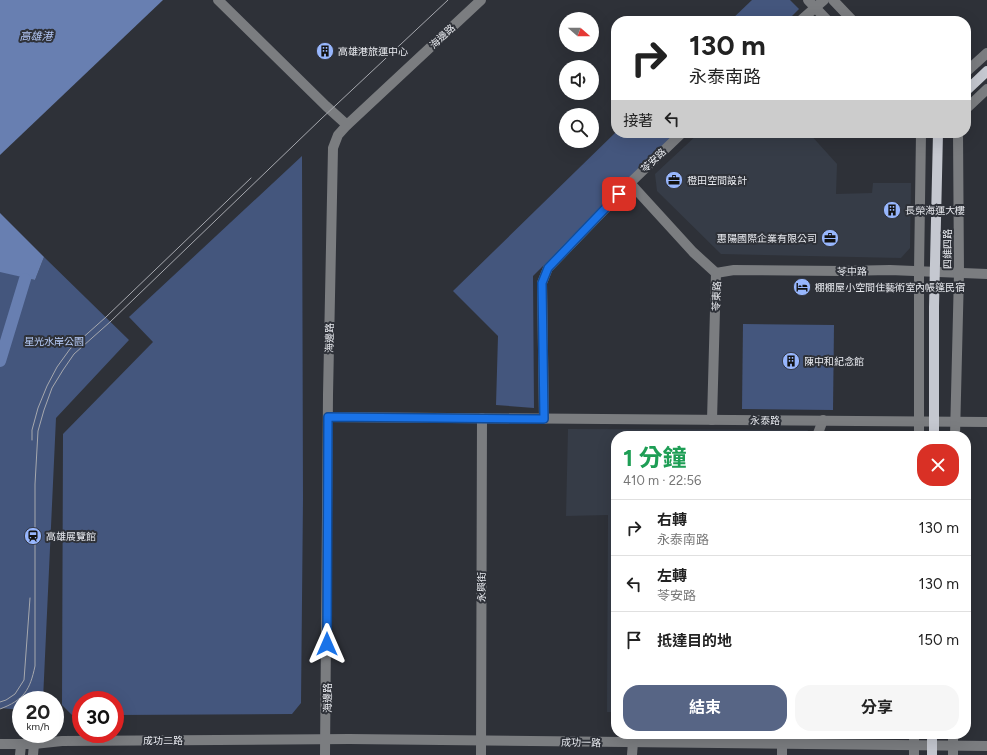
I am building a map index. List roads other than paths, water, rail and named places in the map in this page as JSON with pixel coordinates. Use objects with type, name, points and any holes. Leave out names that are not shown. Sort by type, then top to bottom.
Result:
[{"type":"main road","points":[[971,86],[987,71]]},
{"type":"main road","name":"四維四路","points":[[934,431],[934,272],[938,138]]},
{"type":"main road","points":[[932,739],[932,750]]},
{"type":"street","points":[[218,0],[347,125]]},
{"type":"street","name":"海邊路","points":[[325,755],[328,417],[333,148],[338,135],[347,125],[481,0]]},
{"type":"street","points":[[808,0],[823,16]]},
{"type":"street","points":[[806,16],[824,0]]},
{"type":"street","points":[[833,0],[848,16]]},
{"type":"street","points":[[971,67],[987,53]]},
{"type":"street","points":[[971,104],[987,89]]},
{"type":"street","name":"苓安路","points":[[544,419],[542,283],[548,268],[630,183],[677,138]]},
{"type":"street","points":[[919,431],[918,271],[921,138]]},
{"type":"street","name":"四維四路","points":[[955,431],[959,273],[958,138]]},
{"type":"street","name":"苓東路","points":[[630,183],[693,252],[716,273],[712,420]]},
{"type":"street","name":"苓中路","points":[[716,273],[734,270],[890,270],[987,274]]},
{"type":"street","name":"永泰路","points":[[328,417],[987,422]]},
{"type":"street","name":"永興街","points":[[481,755],[482,418]]},
{"type":"street","points":[[819,431],[823,420]]},
{"type":"street","points":[[782,739],[782,755]]},
{"type":"street","name":"成功一路","points":[[326,740],[632,742],[782,739],[914,750],[932,750]]},
{"type":"street","points":[[914,739],[914,750]]},
{"type":"street","points":[[953,739],[953,750]]},
{"type":"street","name":"成功二路","points":[[0,744],[20,750],[34,744],[62,741],[326,740]]},
{"type":"street","points":[[632,742],[632,755]]},
{"type":"street","points":[[33,755],[34,744]]},
{"type":"street","points":[[932,750],[953,750],[987,746]]},
{"type":"water","name":"高雄港","points":[[0,0],[163,0],[0,155]]},
{"type":"water","points":[[0,213],[44,257],[35,280],[0,272]]},
{"type":"waterway","points":[[0,361],[25,279]]},
{"type":"tram line","points":[[0,709],[15,702],[25,693],[31,682],[35,666],[35,484],[38,431],[52,388],[63,370],[74,354],[110,322],[321,119],[448,0]]},
{"type":"tram line","points":[[32,440],[32,430],[38,408],[47,386],[57,367],[70,349],[106,317],[251,178]]},
{"type":"tram line","points":[[0,702],[15,694],[24,680],[30,598]]},
{"type":"place","name":"高雄港旅運中心","points":[[325,51]]},
{"type":"place","name":"橙田空間設計","points":[[674,180]]},
{"type":"place","name":"長榮海運大樓","points":[[892,210]]},
{"type":"place","name":"惠陽國際企業有限公司","points":[[830,238]]},
{"type":"place","name":"棚棚屋小空間住藝術室內帳篷民宿","points":[[802,287]]},
{"type":"place","name":"陳中和紀念館","points":[[791,361]]},
{"type":"place","name":"高雄展覽館","points":[[33,536]]},
{"type":"park label","name":"星光水岸公園","points":[[54,341]]}]
